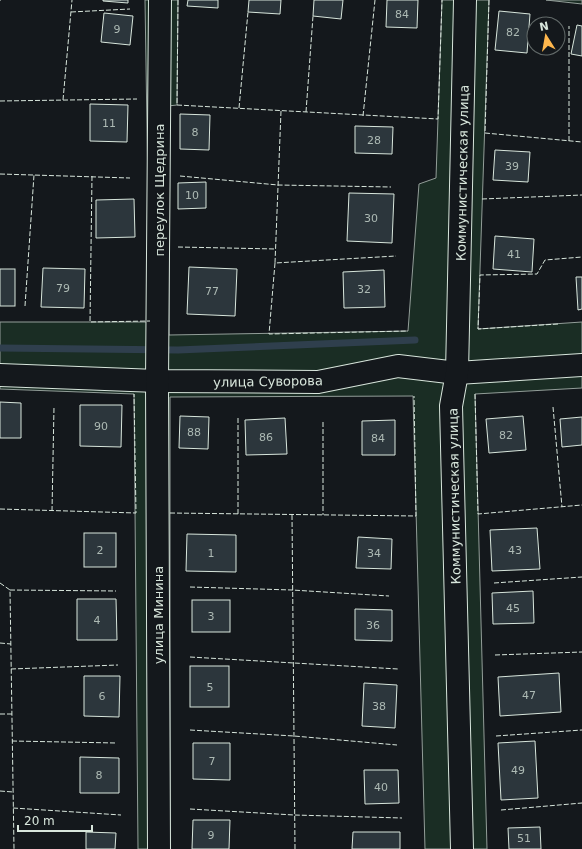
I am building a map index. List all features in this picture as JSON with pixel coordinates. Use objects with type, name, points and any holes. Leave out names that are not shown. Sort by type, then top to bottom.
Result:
[{"type":"street","name":"переулок Щедрина","points":[[157,381],[160,0]]},
{"type":"street","name":"Коммунистическая улица","points":[[462,849],[451,406],[458,373],[465,0]]},
{"type":"street","name":"улица Суворова","points":[[0,374],[157,381],[318,382],[398,366],[458,373],[582,364]]},
{"type":"street","name":"улица Минина","points":[[157,381],[159,849]]},
{"type":"green space","points":[[145,0],[156,0],[151,373],[0,367],[0,322],[150,322]]},
{"type":"green space","points":[[164,0],[178,0],[177,105],[168,106],[169,335],[408,331],[419,184],[436,178],[442,0],[458,0],[454,366],[320,376],[167,374]]},
{"type":"green space","points":[[471,0],[489,0],[478,329],[582,322],[582,357],[463,365]]},
{"type":"green space","points":[[546,0],[582,0],[582,4]]},
{"type":"green space","points":[[399,371],[450,379],[456,849],[425,849],[413,396],[170,397],[170,849],[163,849],[163,387]]},
{"type":"green space","points":[[582,372],[582,388],[475,394],[487,849],[470,849],[459,406],[463,379]]},
{"type":"green space","points":[[0,380],[150,386],[153,849],[138,849],[134,394],[0,389]]},
{"type":"building","points":[[128,0],[128,3],[103,1]]},
{"type":"building","points":[[188,0],[218,0],[218,8],[187,6]]},
{"type":"building","points":[[249,0],[281,0],[280,14],[248,12]]},
{"type":"building","points":[[314,0],[343,0],[341,19],[313,16]]},
{"type":"building","points":[[387,0],[418,0],[417,28],[386,27]]},
{"type":"building","points":[[499,11],[530,14],[530,16],[526,16],[526,53],[495,50]]},
{"type":"building","points":[[104,13],[133,16],[130,45],[101,42]]},
{"type":"building","points":[[577,25],[582,26],[582,56],[571,54]]},
{"type":"building","points":[[90,104],[128,105],[127,142],[90,141]]},
{"type":"building","points":[[180,114],[210,115],[209,150],[180,149]]},
{"type":"building","points":[[355,126],[393,127],[392,154],[355,153]]},
{"type":"building","points":[[495,150],[530,152],[528,182],[493,180]]},
{"type":"building","points":[[206,182],[206,208],[178,209],[178,183]]},
{"type":"building","points":[[349,193],[394,194],[392,243],[347,241]]},
{"type":"building","points":[[134,199],[135,237],[96,238],[96,200]]},
{"type":"building","points":[[495,236],[534,239],[532,272],[493,269]]},
{"type":"building","points":[[189,267],[237,269],[235,316],[187,314]]},
{"type":"building","points":[[43,268],[85,269],[84,308],[41,307]]},
{"type":"building","points":[[0,269],[15,269],[15,306],[0,306]]},
{"type":"building","points":[[384,270],[385,307],[344,308],[343,272]]},
{"type":"building","points":[[576,277],[582,277],[582,309],[578,310]]},
{"type":"building","points":[[0,402],[21,403],[21,438],[0,438]]},
{"type":"building","points":[[80,405],[122,405],[121,447],[80,446]]},
{"type":"building","points":[[180,416],[209,417],[208,449],[179,448]]},
{"type":"building","points":[[523,416],[526,450],[489,453],[486,419]]},
{"type":"building","points":[[582,417],[582,445],[562,447],[560,419]]},
{"type":"building","points":[[285,418],[287,454],[246,455],[245,420]]},
{"type":"building","points":[[395,420],[395,455],[362,455],[362,421]]},
{"type":"building","points":[[537,528],[540,569],[492,571],[490,530]]},
{"type":"building","points":[[84,533],[116,533],[116,567],[84,567]]},
{"type":"building","points":[[187,534],[236,535],[236,572],[186,571]]},
{"type":"building","points":[[358,537],[392,539],[391,569],[356,568]]},
{"type":"building","points":[[533,591],[534,623],[493,624],[492,593]]},
{"type":"building","points":[[77,599],[116,599],[117,640],[77,640]]},
{"type":"building","points":[[192,600],[230,600],[230,632],[192,632]]},
{"type":"building","points":[[355,609],[392,610],[392,641],[355,640]]},
{"type":"building","points":[[190,666],[229,666],[229,707],[190,707]]},
{"type":"building","points":[[559,673],[561,712],[500,716],[498,677]]},
{"type":"building","points":[[84,676],[120,676],[119,717],[84,716]]},
{"type":"building","points":[[364,683],[397,685],[395,728],[362,726]]},
{"type":"building","points":[[535,741],[538,798],[501,800],[498,743]]},
{"type":"building","points":[[193,743],[230,743],[230,780],[193,779]]},
{"type":"building","points":[[80,757],[119,758],[119,793],[80,793]]},
{"type":"building","points":[[364,770],[398,770],[399,803],[365,804]]},
{"type":"building","points":[[193,820],[230,820],[229,849],[192,849]]},
{"type":"building","points":[[540,827],[541,849],[509,849],[508,828]]},
{"type":"building","points":[[86,832],[116,833],[115,849],[86,849]]},
{"type":"building","points":[[353,832],[400,832],[400,849],[352,849]]},
{"type":"waterway","points":[[0,348],[178,350],[415,340]]},
{"type":"fence","points":[[63,100],[72,0]]},
{"type":"fence","points":[[178,0],[177,105],[438,119],[442,0]]},
{"type":"fence","points":[[363,116],[375,0]]},
{"type":"fence","points":[[489,0],[485,133],[582,142]]},
{"type":"fence","points":[[71,12],[130,9]]},
{"type":"fence","points":[[239,108],[248,12]]},
{"type":"fence","points":[[306,112],[313,16]]},
{"type":"fence","points":[[569,26],[569,141]]},
{"type":"fence","points":[[0,101],[137,99]]},
{"type":"fence","points":[[281,111],[275,263],[396,256]]},
{"type":"fence","points":[[0,174],[130,178]]},
{"type":"fence","points":[[25,306],[34,175]]},
{"type":"fence","points":[[92,176],[90,322],[150,321]]},
{"type":"fence","points":[[180,176],[278,185],[391,187]]},
{"type":"fence","points":[[482,199],[582,195]]},
{"type":"fence","points":[[178,247],[276,249]]},
{"type":"fence","points":[[558,324],[478,329],[480,275],[537,274],[545,260],[582,257]]},
{"type":"fence","points":[[275,263],[269,334],[408,331]]},
{"type":"fence","points":[[0,509],[136,513],[134,394]]},
{"type":"fence","points":[[475,394],[478,514],[582,505]]},
{"type":"fence","points":[[170,513],[416,516],[414,396]]},
{"type":"fence","points":[[52,511],[54,407]]},
{"type":"fence","points":[[553,407],[562,507]]},
{"type":"fence","points":[[238,417],[238,514]]},
{"type":"fence","points":[[323,422],[323,515]]},
{"type":"fence","points":[[292,515],[295,849]]},
{"type":"fence","points":[[494,583],[582,577]]},
{"type":"fence","points":[[0,583],[10,590],[14,849]]},
{"type":"fence","points":[[190,587],[292,590],[389,596]]},
{"type":"fence","points":[[10,590],[116,591]]},
{"type":"fence","points":[[0,643],[11,644]]},
{"type":"fence","points":[[495,655],[582,652]]},
{"type":"fence","points":[[190,657],[398,669]]},
{"type":"fence","points":[[11,669],[118,665]]},
{"type":"fence","points":[[0,714],[12,714]]},
{"type":"fence","points":[[190,730],[294,736],[397,745]]},
{"type":"fence","points":[[496,736],[582,730]]},
{"type":"fence","points":[[12,741],[116,743]]},
{"type":"fence","points":[[0,791],[13,792]]},
{"type":"fence","points":[[501,810],[582,803]]},
{"type":"fence","points":[[13,808],[121,815]]},
{"type":"fence","points":[[190,809],[294,815],[402,818]]}]
